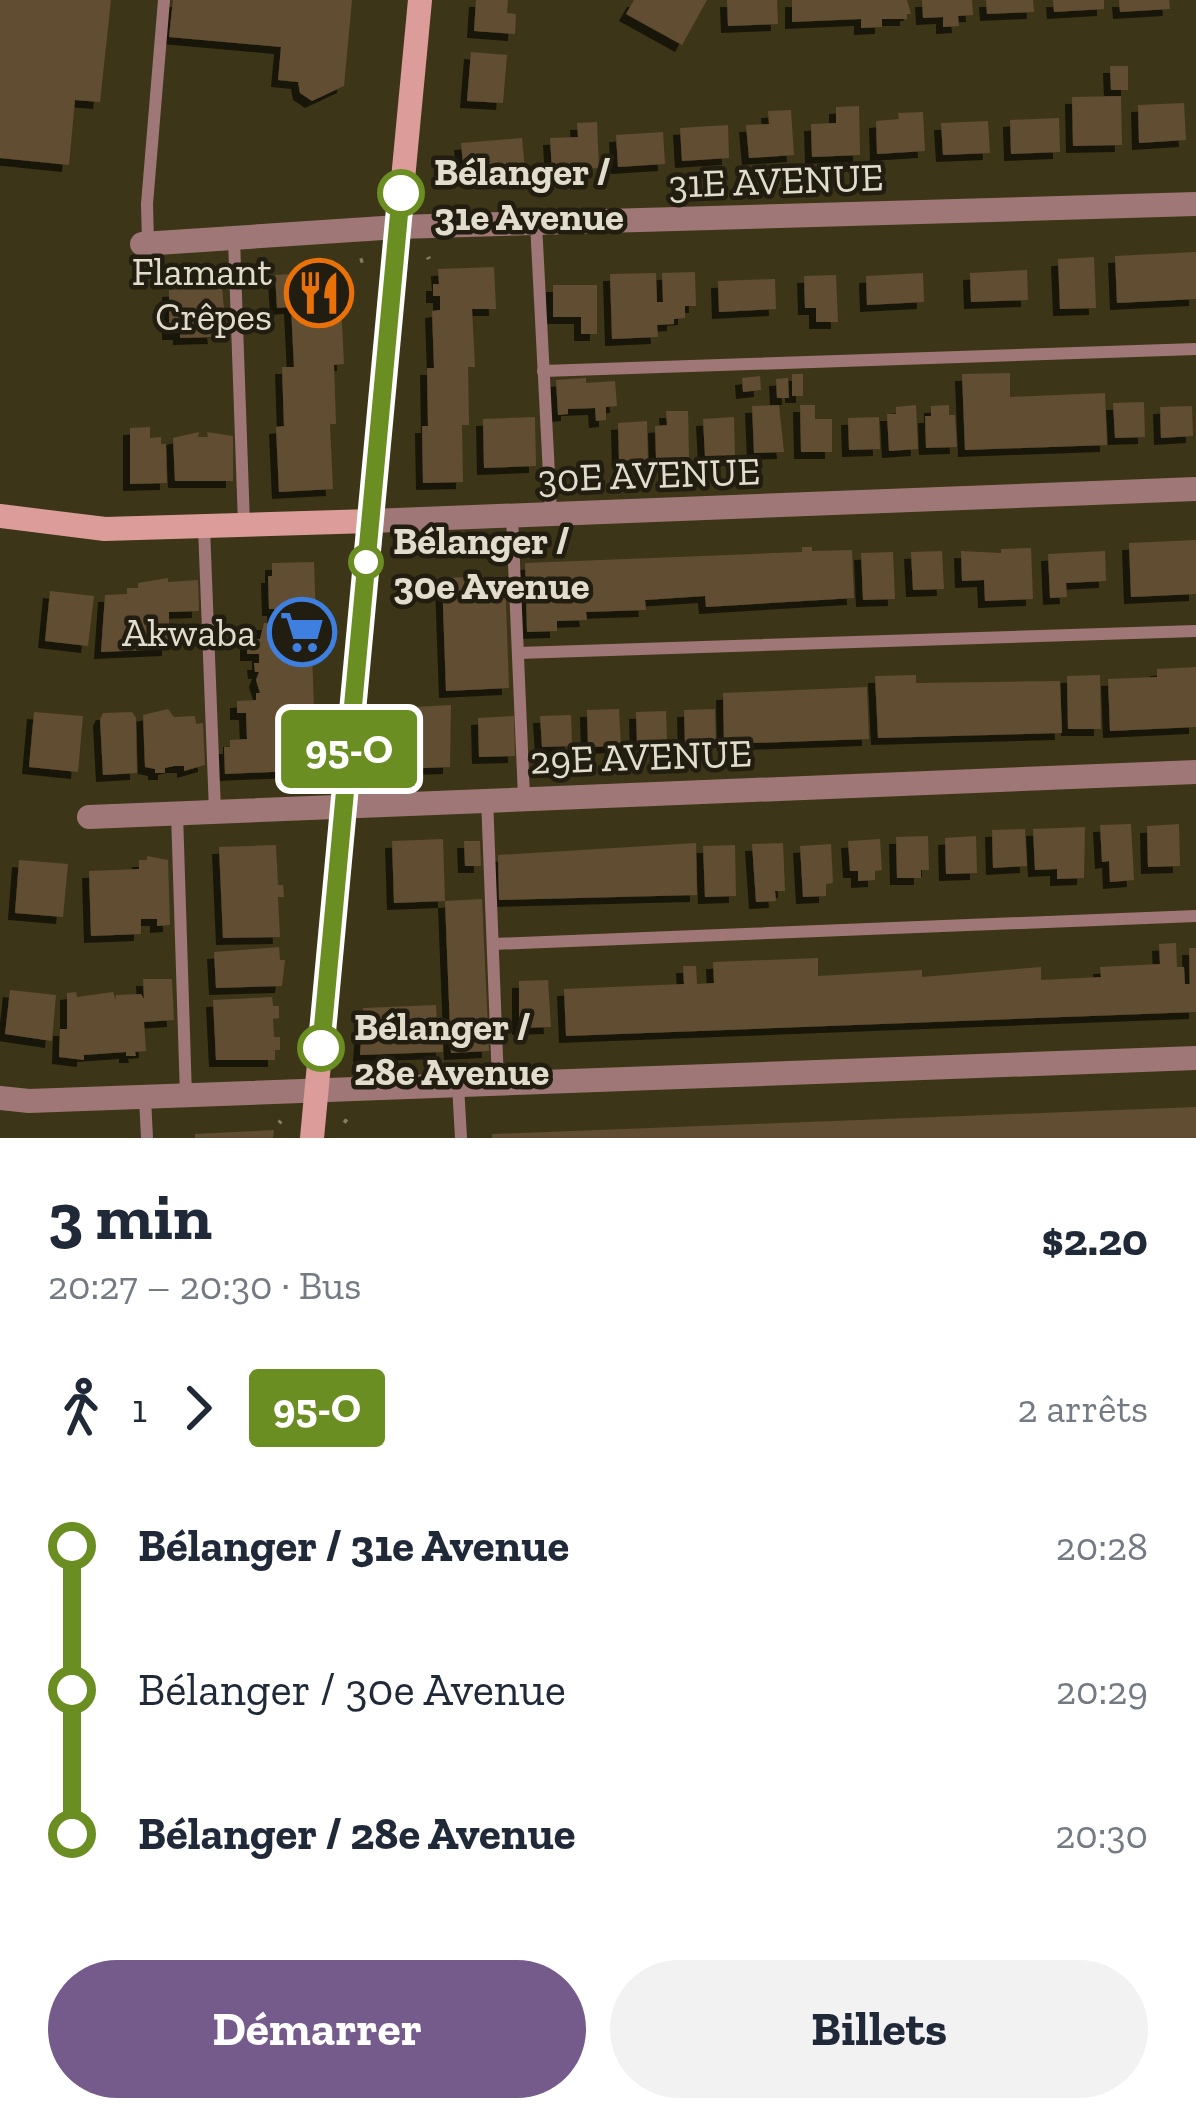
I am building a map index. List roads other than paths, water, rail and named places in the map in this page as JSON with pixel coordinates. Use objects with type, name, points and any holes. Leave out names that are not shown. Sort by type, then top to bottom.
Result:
[{"type":"street","points":[[312,1138],[420,0]]},
{"type":"street","name":"31E AVENUE","points":[[145,243],[398,227],[1196,204]]},
{"type":"street","name":"30E AVENUE","points":[[0,516],[105,529],[204,527],[1196,489]]},
{"type":"street","name":"29E AVENUE","points":[[89,817],[1196,772]]},
{"type":"street","points":[[0,1098],[186,1098],[1196,1058]]},
{"type":"lane","points":[[145,243],[164,0]]},
{"type":"lane","points":[[536,223],[551,513]]},
{"type":"lane","points":[[234,238],[244,526]]},
{"type":"lane","points":[[543,371],[1196,349]]},
{"type":"lane","points":[[512,515],[524,796]]},
{"type":"lane","points":[[204,527],[214,811]]},
{"type":"lane","points":[[518,653],[1196,631]]},
{"type":"lane","points":[[487,798],[498,1084]]},
{"type":"lane","points":[[177,813],[186,1098]]},
{"type":"lane","points":[[493,944],[1196,916]]},
{"type":"lane","points":[[458,1085],[461,1138]]},
{"type":"lane","points":[[145,1098],[147,1138]]},
{"type":"place","name":"Bélanger / 31e Avenue","points":[[401,193]]},
{"type":"place","name":"Flamant Crêpes","points":[[319,293]]},
{"type":"place","name":"Bélanger / 30e Avenue","points":[[366,562]]},
{"type":"place","name":"Akwaba","points":[[302,632]]},
{"type":"place","name":"Bélanger / 28e Avenue","points":[[321,1048]]}]
